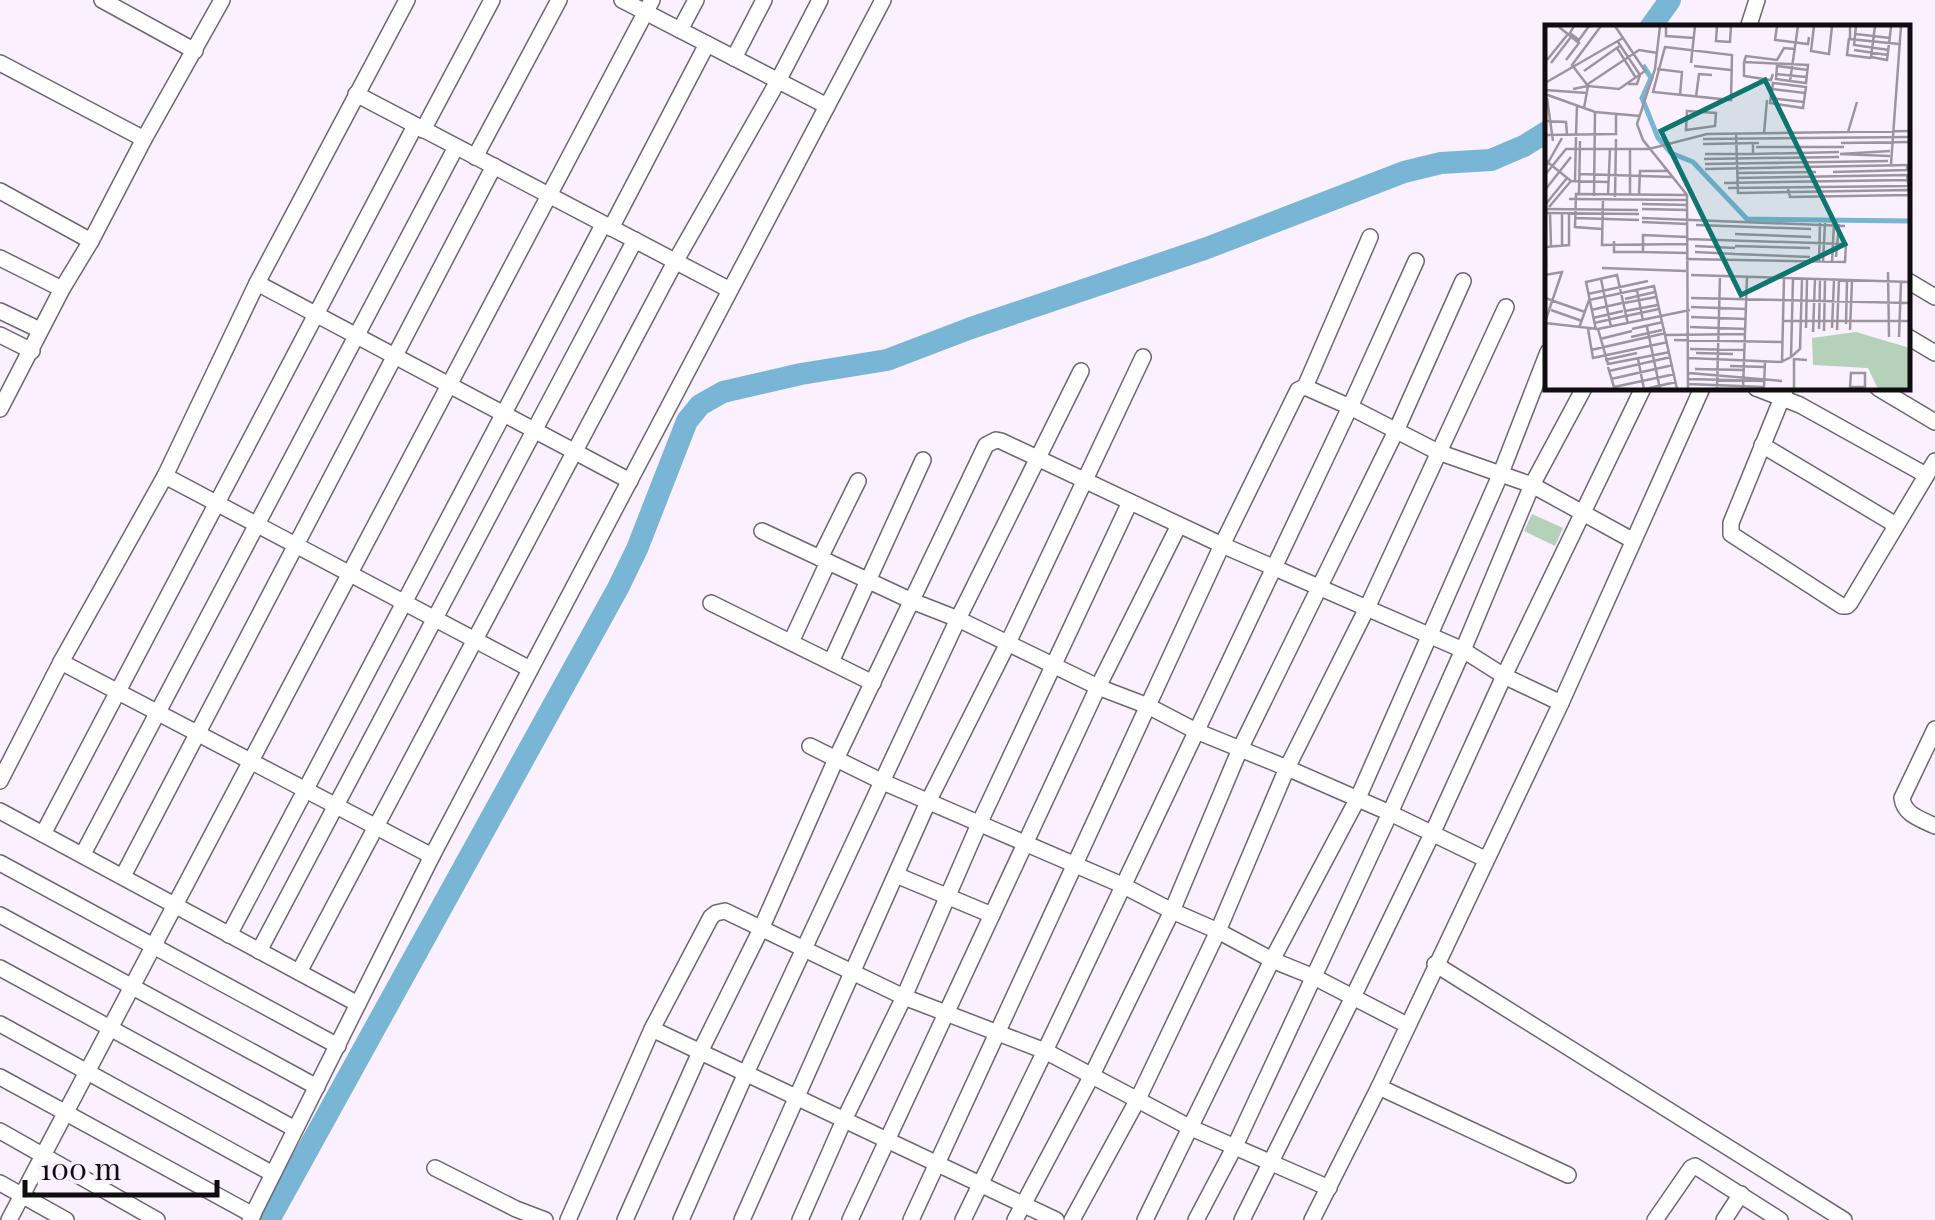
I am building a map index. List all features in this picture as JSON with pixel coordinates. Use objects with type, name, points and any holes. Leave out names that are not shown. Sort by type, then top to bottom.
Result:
[{"type":"street","points":[[102,0],[195,51]]},
{"type":"street","points":[[2,398],[32,350],[220,4],[201,0]]},
{"type":"street","points":[[0,780],[165,476],[257,283],[406,0]]},
{"type":"street","points":[[43,834],[316,315],[492,0]]},
{"type":"street","points":[[475,158],[560,0]]},
{"type":"street","points":[[622,0],[649,6],[680,30],[826,106]]},
{"type":"street","points":[[680,30],[696,0]]},
{"type":"street","points":[[734,58],[764,0]]},
{"type":"street","points":[[300,972],[675,262],[820,0]]},
{"type":"street","points":[[0,1077],[252,1217],[432,856],[882,0]]},
{"type":"street","points":[[1749,25],[1757,0]]},
{"type":"street","points":[[9,1220],[649,6]]},
{"type":"street","points":[[229,935],[504,415],[707,44]]},
{"type":"street","points":[[0,63],[144,138]]},
{"type":"street","points":[[356,94],[730,290]]},
{"type":"street","points":[[83,854],[456,147]]},
{"type":"street","points":[[123,876],[494,166]]},
{"type":"street","points":[[0,191],[91,240]]},
{"type":"street","points":[[911,1220],[1222,544],[1298,390],[1305,387],[1370,238]]},
{"type":"street","points":[[259,951],[635,240]]},
{"type":"street","points":[[0,258],[62,290]]},
{"type":"street","points":[[963,1220],[1416,261]]},
{"type":"street","points":[[1018,1212],[1092,1077],[1172,912],[1240,749],[1396,431],[1462,281]]},
{"type":"street","points":[[1910,282],[1935,297]]},
{"type":"street","points":[[257,283],[630,480]]},
{"type":"street","points":[[1072,1220],[1138,1100],[1218,931],[1287,768],[1367,608],[1506,307]]},
{"type":"street","points":[[0,312],[40,330]]},
{"type":"street","points":[[0,335],[32,350]]},
{"type":"street","points":[[1910,338],[1935,352]]},
{"type":"street","points":[[742,1220],[928,802],[1143,357]]},
{"type":"street","points":[[1144,1220],[1272,960],[1358,798],[1431,635],[1545,360]]},
{"type":"street","points":[[681,1220],[958,619],[1081,371]]},
{"type":"street","points":[[1305,387],[1438,452],[1532,485],[1632,540]]},
{"type":"street","points":[[1196,1220],[1235,1146],[1390,813],[1532,485],[1583,390]]},
{"type":"street","points":[[1242,1220],[1432,834],[1642,390]]},
{"type":"street","points":[[1312,1220],[1561,703],[1701,390]]},
{"type":"street","points":[[1881,390],[1935,422]]},
{"type":"street","points":[[1783,392],[1800,405],[1931,468],[1847,606],[1730,534],[1730,523],[1762,444],[1783,392]]},
{"type":"street","points":[[625,1220],[836,759],[991,441],[1001,441],[1179,525],[1431,635],[1561,703]]},
{"type":"street","points":[[1762,444],[1896,525]]},
{"type":"street","points":[[831,662],[923,460]]},
{"type":"street","points":[[165,476],[530,670]]},
{"type":"street","points":[[791,642],[858,481]]},
{"type":"street","points":[[800,1220],[904,996],[978,824],[1130,502]]},
{"type":"street","points":[[850,1220],[1098,687],[1179,525]]},
{"type":"street","points":[[762,531],[1098,687],[1358,798],[1485,859]]},
{"type":"street","points":[[711,604],[873,682]]},
{"type":"street","points":[[61,662],[432,856]]},
{"type":"street","points":[[1933,736],[1902,803],[1908,812],[1935,826]]},
{"type":"street","points":[[810,746],[928,802],[1122,885],[1406,1025]]},
{"type":"street","points":[[0,810],[358,1004]]},
{"type":"street","points":[[0,864],[338,1046]]},
{"type":"street","points":[[896,876],[992,915]]},
{"type":"street","points":[[568,1220],[652,1029],[711,917],[726,912],[853,974],[1045,1051],[1189,1127],[1328,1188]]},
{"type":"street","points":[[0,915],[317,1087]]},
{"type":"street","points":[[1435,964],[1844,1220]]},
{"type":"street","points":[[0,968],[295,1129]]},
{"type":"street","points":[[0,1024],[273,1174]]},
{"type":"street","points":[[652,1029],[979,1184],[1018,1212],[1056,1220]]},
{"type":"street","points":[[1378,1087],[1568,1175]]},
{"type":"street","points":[[0,1130],[157,1220]]},
{"type":"street","points":[[1655,1220],[1694,1166],[1780,1220]]},
{"type":"street","points":[[435,1168],[514,1215],[545,1220]]},
{"type":"street","points":[[0,1183],[66,1220]]},
{"type":"street","points":[[1724,1220],[1741,1194]]},
{"type":"green space","points":[[1532,514],[1563,528],[1555,546],[1524,531]]},
{"type":"waterway","points":[[1652,25],[1670,0]]},
{"type":"waterway","points":[[269,1220],[618,588],[687,421],[700,405],[723,392],[887,360],[1207,248],[1404,172],[1441,163],[1491,160],[1545,133]]}]
